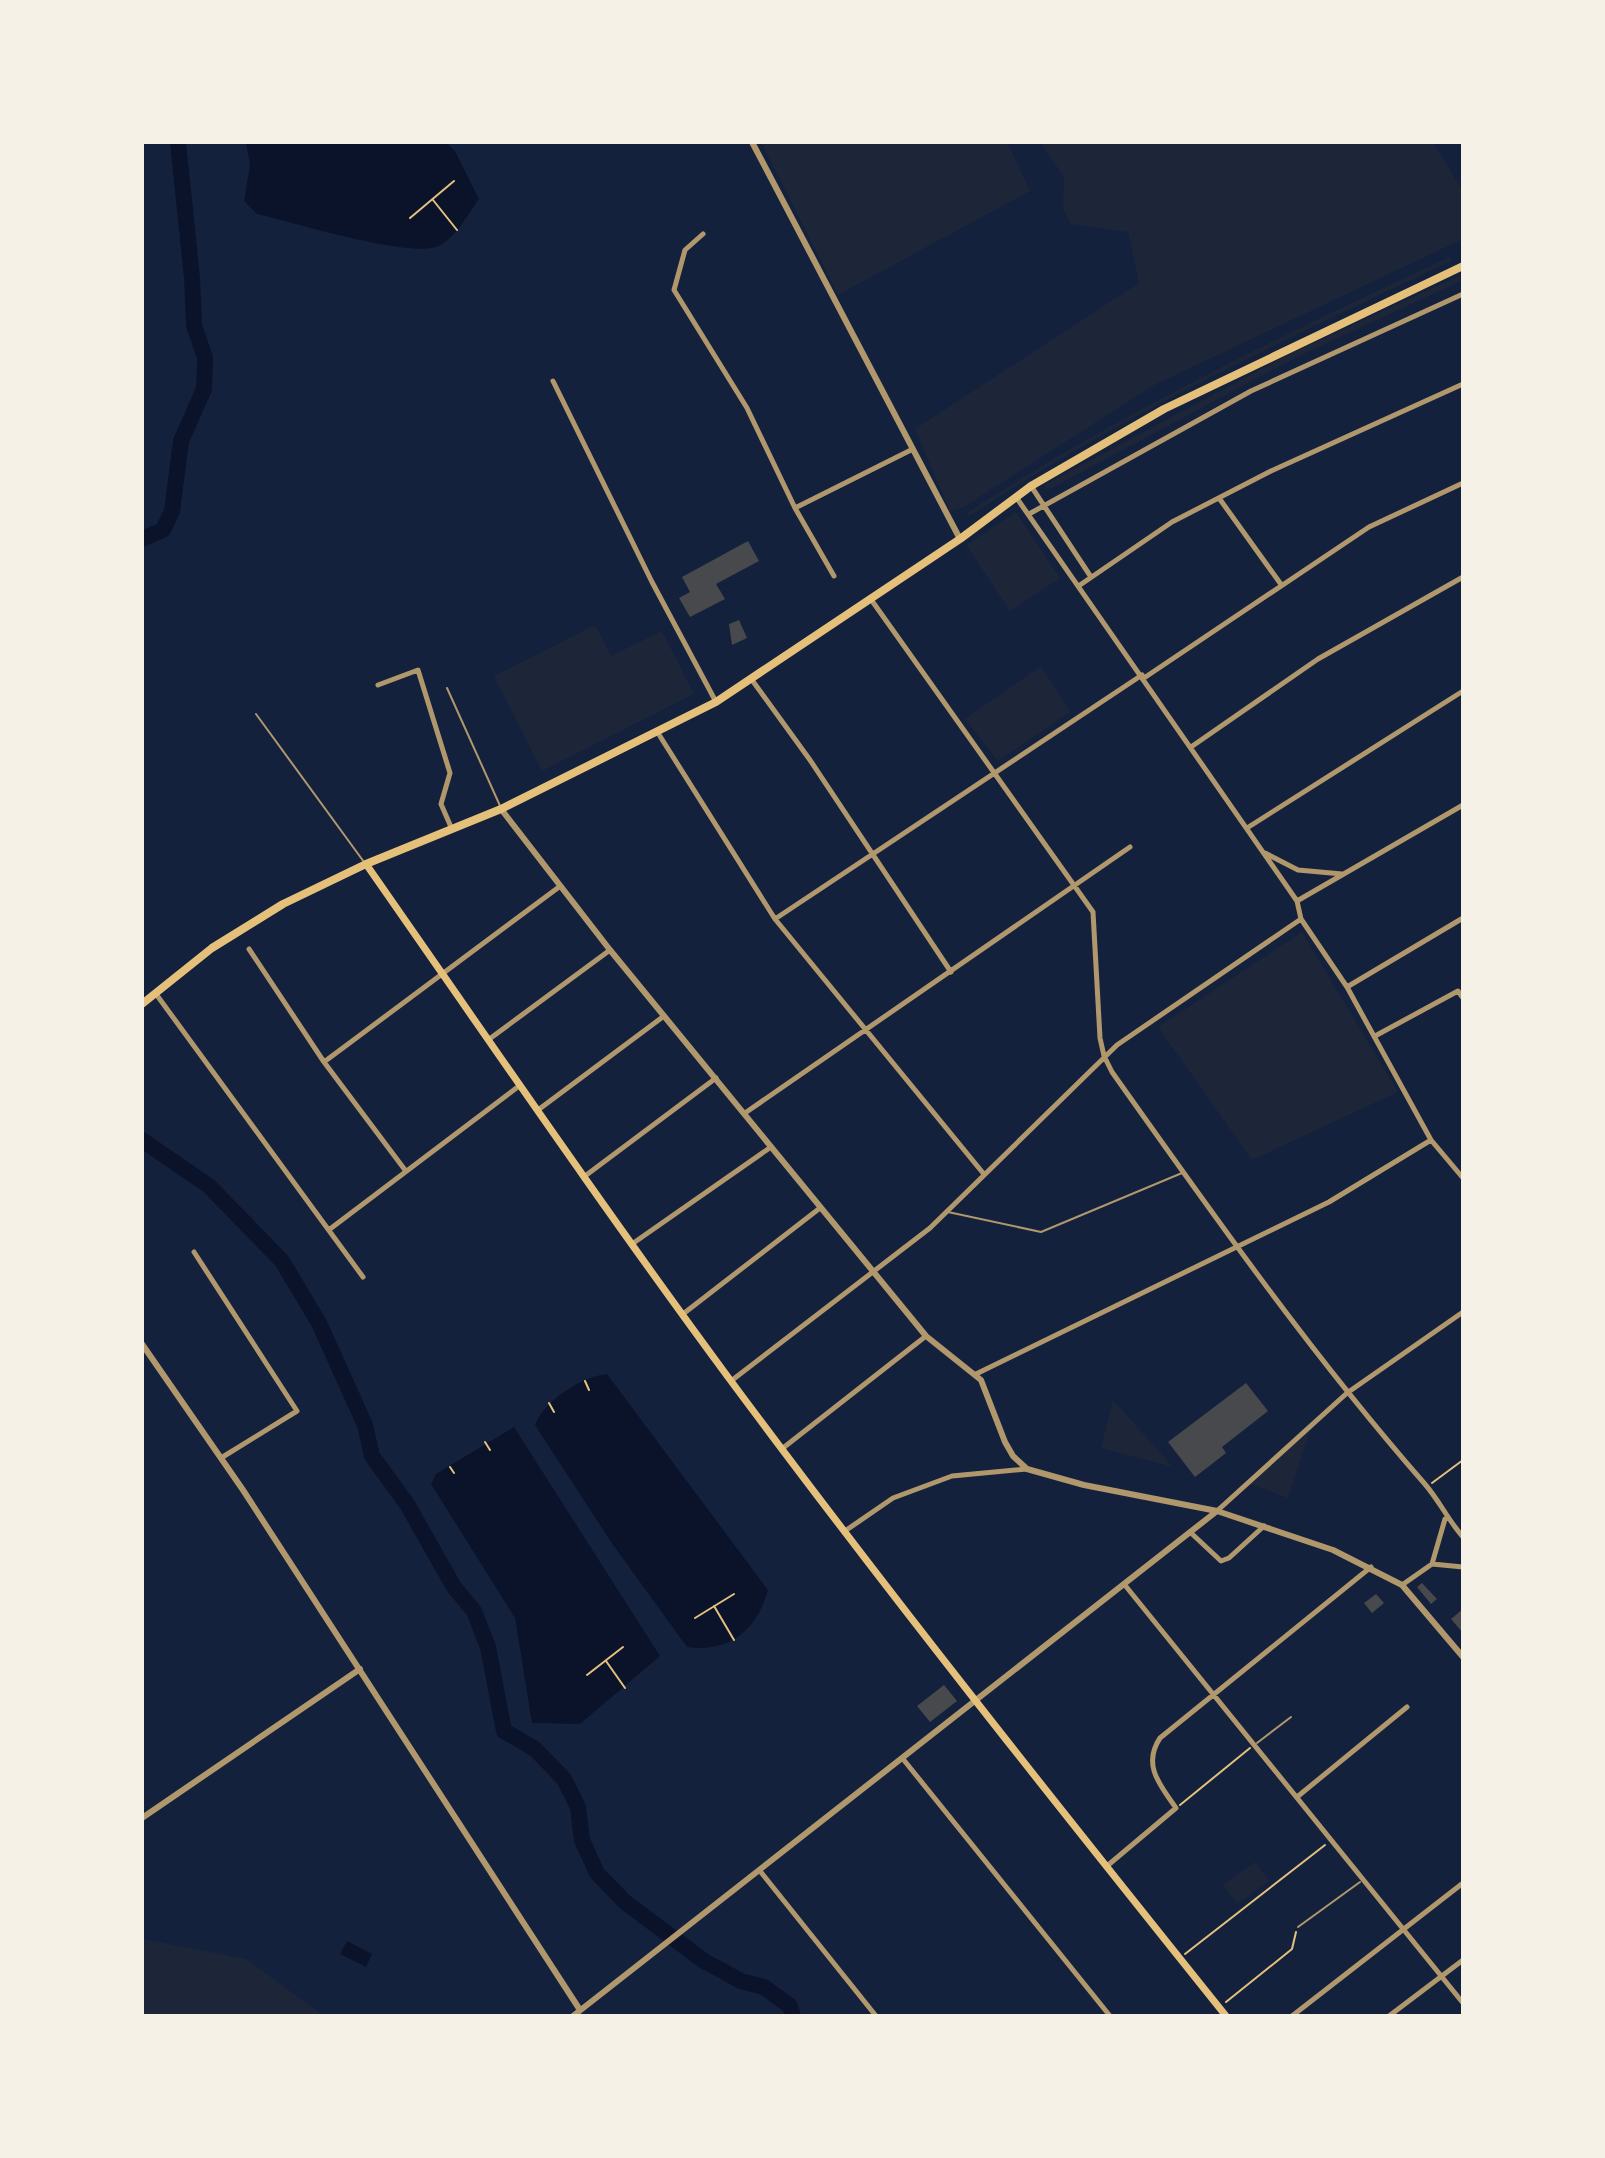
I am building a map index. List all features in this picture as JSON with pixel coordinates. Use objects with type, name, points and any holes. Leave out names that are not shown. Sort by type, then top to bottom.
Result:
[{"type":"main road","points":[[142,1004],[238,930],[366,864],[501,809],[716,702],[960,539],[1031,486],[1164,409],[1462,269]]},
{"type":"main road","points":[[366,864],[519,1086],[731,1381],[976,1701],[1226,2016]]},
{"type":"street","points":[[752,142],[960,539]]},
{"type":"street","points":[[703,234],[685,250],[674,290],[747,408],[795,508],[834,576]]},
{"type":"street","points":[[1029,514],[1251,391],[1463,294]]},
{"type":"street","points":[[553,381],[652,582],[716,702]]},
{"type":"street","points":[[1080,585],[1172,522],[1463,384]]},
{"type":"street","points":[[795,508],[911,450]]},
{"type":"street","points":[[775,919],[1280,583],[1369,527],[1463,483]]},
{"type":"street","points":[[1031,486],[1091,577]]},
{"type":"street","points":[[1016,497],[1297,901],[1301,919],[1347,987],[1431,1140],[1463,1178]]},
{"type":"street","points":[[1219,498],[1280,583]]},
{"type":"street","points":[[1191,747],[1329,653],[1463,577]]},
{"type":"street","points":[[869,598],[1093,912],[1104,1056],[1237,1249],[1347,1393],[1427,1487],[1445,1518],[1463,1537]]},
{"type":"street","points":[[378,685],[418,670],[450,773],[441,804],[451,827]]},
{"type":"street","points":[[752,680],[874,854],[951,972]]},
{"type":"street","points":[[1247,828],[1463,691]]},
{"type":"street","points":[[658,733],[775,919],[983,1173]]},
{"type":"street","points":[[1297,901],[1463,805]]},
{"type":"street","points":[[501,809],[559,887],[926,1336],[976,1374],[984,1385],[1005,1442],[1013,1456],[1027,1469]]},
{"type":"street","points":[[745,1113],[1130,847]]},
{"type":"street","points":[[1263,852],[1298,870],[1347,874]]},
{"type":"street","points":[[324,1062],[559,887]]},
{"type":"street","points":[[1347,987],[1463,918]]},
{"type":"street","points":[[731,1381],[874,1274],[947,1211],[1104,1056],[1301,919]]},
{"type":"street","points":[[249,949],[324,1062],[405,1170]]},
{"type":"street","points":[[487,1040],[610,950]]},
{"type":"street","points":[[1375,1036],[1458,991],[1463,998]]},
{"type":"street","points":[[155,993],[363,1277]]},
{"type":"street","points":[[537,1111],[665,1015]]},
{"type":"street","points":[[585,1176],[716,1078]]},
{"type":"street","points":[[330,1229],[519,1086]]},
{"type":"street","points":[[976,1374],[1329,1202],[1431,1140]]},
{"type":"street","points":[[631,1244],[771,1147]]},
{"type":"street","points":[[683,1314],[820,1208]]},
{"type":"street","points":[[194,1252],[297,1411],[221,1458]]},
{"type":"street","points":[[573,2016],[1217,1511],[1347,1393],[1463,1312]]},
{"type":"street","points":[[783,1448],[926,1336]]},
{"type":"street","points":[[142,1344],[360,1669],[580,2010]]},
{"type":"street","points":[[845,1531],[893,1498],[952,1476],[1027,1469],[1084,1485],[1217,1511],[1266,1525],[1372,1567],[1402,1585],[1463,1657]]},
{"type":"street","points":[[1402,1585],[1432,1564],[1445,1518]]},
{"type":"street","points":[[1190,1532],[1213,1558],[1221,1561],[1229,1558],[1266,1525]]},
{"type":"street","points":[[1432,1564],[1463,1567]]},
{"type":"street","points":[[1107,1866],[1176,1808],[1155,1778],[1151,1751],[1160,1738],[1372,1567]]},
{"type":"street","points":[[1124,1584],[1463,2003]]},
{"type":"street","points":[[142,1818],[360,1669]]},
{"type":"street","points":[[1297,1797],[1407,1707]]},
{"type":"street","points":[[903,1759],[1110,2016]]},
{"type":"street","points":[[760,1871],[876,2016]]},
{"type":"street","points":[[1292,2016],[1463,1883]]},
{"type":"street","points":[[1389,2016],[1463,1960]]},
{"type":"lane","points":[[447,688],[501,809]]},
{"type":"lane","points":[[256,714],[366,864]]},
{"type":"lane","points":[[947,1211],[1041,1232],[1176,1178],[1183,1172]]},
{"type":"lane","points":[[1254,1745],[1291,1717]]},
{"type":"lane","points":[[1298,1927],[1364,1878]]},
{"type":"path","points":[[410,218],[454,181]]},
{"type":"path","points":[[433,199],[457,230]]},
{"type":"path","points":[[585,1381],[589,1390]]},
{"type":"path","points":[[549,1403],[554,1412]]},
{"type":"path","points":[[485,1442],[490,1450]]},
{"type":"path","points":[[1427,1487],[1463,1460]]},
{"type":"path","points":[[450,1467],[454,1473]]},
{"type":"path","points":[[695,1618],[734,1594]]},
{"type":"path","points":[[714,1605],[734,1640]]},
{"type":"path","points":[[587,1675],[623,1647]]},
{"type":"path","points":[[605,1660],[625,1688]]},
{"type":"path","points":[[1176,1808],[1254,1745]]},
{"type":"path","points":[[1180,1959],[1332,1839]]},
{"type":"path","points":[[1219,2008],[1292,1949],[1298,1927]]},
{"type":"shaded area","points":[[246,142],[446,142],[455,151],[479,199],[445,242],[425,249],[378,244],[323,231],[257,214],[244,201],[250,165]]},
{"type":"shaded area","points":[[761,142],[1007,142],[1030,191],[838,295]]},
{"type":"shaded area","points":[[1040,142],[1433,142],[1463,192],[1463,239],[1154,385],[962,508],[950,511],[915,429],[1139,283],[1128,232],[1071,224],[1063,210],[1064,177]]},
{"type":"shaded area","points":[[1450,257],[1451,261],[1266,349],[1145,412],[968,517],[967,513],[1025,476],[1143,408],[1265,345]]},
{"type":"shaded area","points":[[1458,276],[1461,281],[1293,359],[1048,490],[1044,485],[1290,354]]},
{"type":"shaded area","points":[[1016,512],[1060,578],[1010,611],[966,545]]},
{"type":"shaded area","points":[[595,625],[611,656],[662,631],[694,694],[542,771],[494,676]]},
{"type":"shaded area","points":[[1041,666],[1070,712],[998,761],[965,719]]},
{"type":"shaded area","points":[[1302,932],[1398,1092],[1252,1160],[1158,1027]]},
{"type":"shaded area","points":[[607,1374],[768,1590],[757,1617],[740,1636],[729,1642],[702,1648],[687,1647],[611,1542],[535,1425],[547,1407],[565,1391]]},
{"type":"shaded area","points":[[1113,1400],[1173,1467],[1101,1448]]},
{"type":"shaded area","points":[[514,1427],[660,1656],[580,1724],[532,1723],[515,1618],[431,1484],[436,1474]]},
{"type":"shaded area","points":[[1311,1427],[1288,1498],[1250,1484]]},
{"type":"shaded area","points":[[1255,1862],[1269,1881],[1237,1904],[1223,1885]]},
{"type":"shaded area","points":[[142,1939],[246,1959],[324,2016],[142,2016]]},
{"type":"shaded area","points":[[347,1941],[372,1954],[366,1967],[340,1954]]},
{"type":"building","points":[[748,541],[759,561],[716,584],[725,599],[690,617],[679,598],[690,592],[682,577]]},
{"type":"building","points":[[739,620],[747,638],[732,645],[729,624]]},
{"type":"building","points":[[1246,1383],[1268,1411],[1222,1447],[1226,1453],[1195,1477],[1168,1442]]},
{"type":"building","points":[[1422,1583],[1437,1599],[1431,1604],[1417,1587]]},
{"type":"building","points":[[1376,1594],[1384,1603],[1372,1613],[1364,1603]]},
{"type":"building","points":[[1463,1609],[1463,1633],[1451,1619]]},
{"type":"building","points":[[944,1685],[957,1701],[930,1722],[917,1706]]},
{"type":"waterway","points":[[142,539],[163,530],[172,511],[181,441],[204,389],[205,358],[194,325],[178,142]]},
{"type":"waterway","points":[[142,1140],[209,1186],[282,1261],[319,1323],[365,1425],[372,1456],[407,1504],[454,1587],[474,1611],[488,1647],[504,1731],[535,1749],[564,1779],[578,1807],[582,1840],[597,1873],[625,1902],[704,1961],[741,1981],[764,1987],[790,2006],[793,2016]]}]
